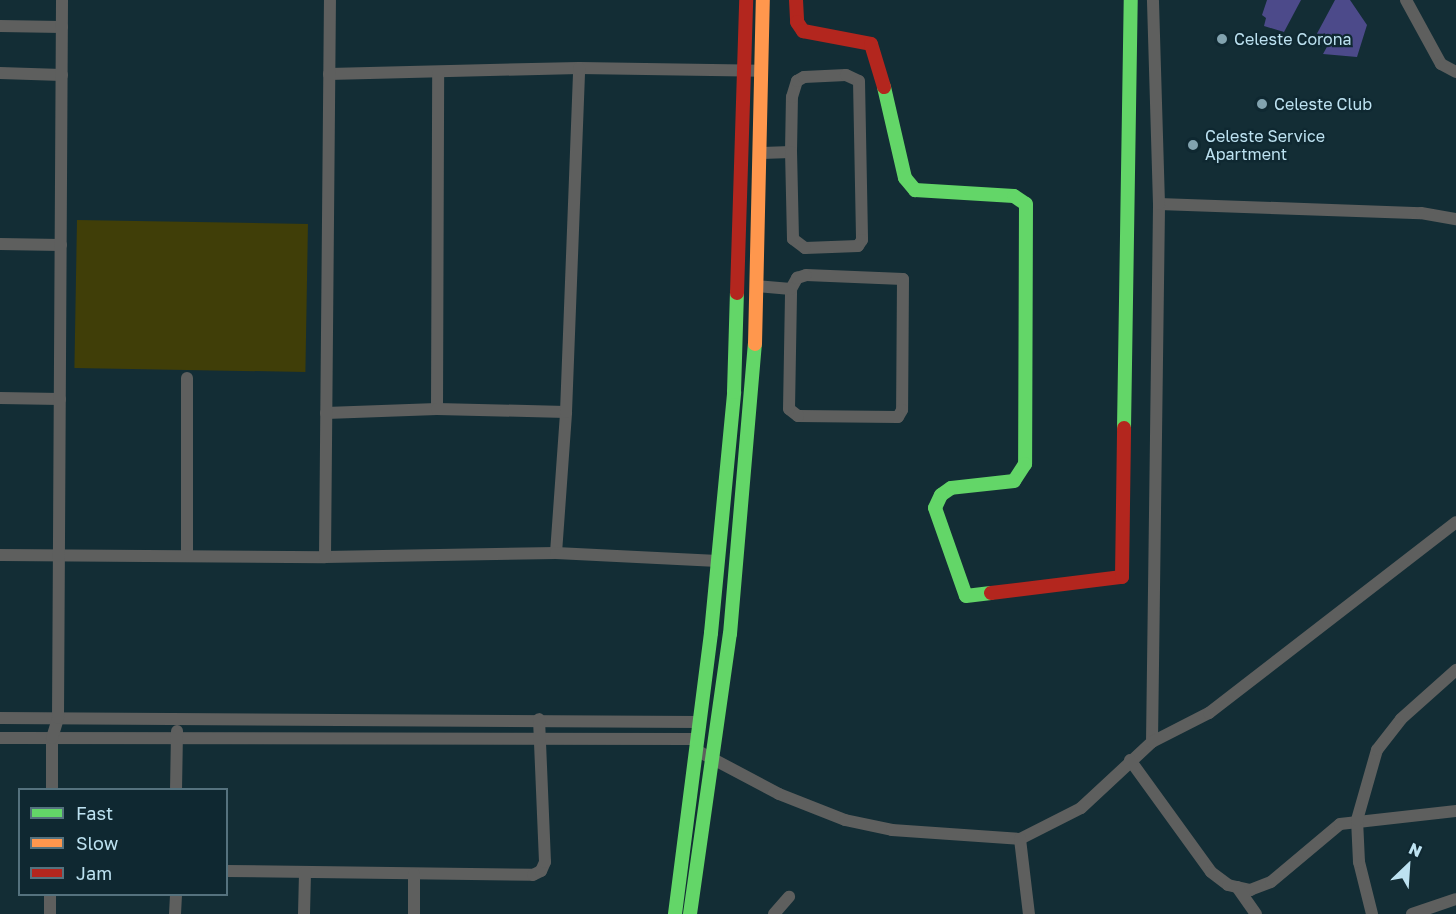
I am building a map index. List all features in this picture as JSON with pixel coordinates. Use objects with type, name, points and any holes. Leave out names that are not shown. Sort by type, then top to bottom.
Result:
[{"type":"street","points":[[52,788],[52,738],[58,718],[62,0]]},
{"type":"street","points":[[325,557],[330,0]]},
{"type":"street","points":[[675,914],[700,723],[734,392],[746,0]]},
{"type":"street","points":[[690,914],[730,634],[754,389],[763,0]]},
{"type":"street","points":[[796,0],[798,22],[803,31],[861,40],[871,44],[876,51],[905,178],[915,190],[1014,196],[1026,204],[1025,464],[1014,482],[951,488],[940,495],[935,508],[966,596],[1122,577],[1131,0]]},
{"type":"street","points":[[1152,742],[1158,204],[1153,0]]},
{"type":"street","points":[[1406,0],[1441,64],[1456,72]]},
{"type":"street","points":[[0,26],[62,27]]},
{"type":"street","points":[[329,74],[579,68],[761,71]]},
{"type":"street","points":[[556,554],[566,412],[579,68]]},
{"type":"street","points":[[0,73],[62,75]]},
{"type":"street","points":[[437,409],[438,73]]},
{"type":"street","points":[[846,75],[859,81],[862,240],[858,246],[805,248],[793,239],[791,152],[792,97],[797,81],[804,77],[846,75]]},
{"type":"street","points":[[760,153],[791,152]]},
{"type":"street","points":[[1158,204],[1421,213],[1456,219]]},
{"type":"street","points":[[0,244],[61,245]]},
{"type":"street","points":[[806,275],[903,279],[902,410],[898,417],[792,414],[787,403],[791,289],[797,278],[806,275]]},
{"type":"street","points":[[757,286],[791,289]]},
{"type":"street","points":[[187,378],[187,556]]},
{"type":"street","points":[[0,398],[60,399]]},
{"type":"street","points":[[326,413],[437,409],[566,412]]},
{"type":"street","points":[[0,738],[177,736],[539,738],[697,745],[712,761],[779,795],[845,820],[892,830],[1020,839],[1081,808],[1152,742],[1209,712],[1456,522]]},
{"type":"street","points":[[0,555],[325,557],[556,554],[718,561]]},
{"type":"street","points":[[1372,914],[1359,862],[1357,820],[1377,750],[1401,719],[1456,670]]},
{"type":"street","points":[[0,718],[538,719],[700,723]]},
{"type":"street","points":[[176,788],[177,718]]},
{"type":"street","points":[[228,871],[533,875],[541,871],[545,862],[538,719]]},
{"type":"street","points":[[1130,760],[1211,872],[1237,887],[1250,890],[1271,882],[1326,832],[1357,820],[1456,811]]},
{"type":"street","points":[[1020,839],[1029,914]]},
{"type":"street","points":[[304,914],[305,872]]},
{"type":"street","points":[[414,874],[414,914]]},
{"type":"street","points":[[1237,887],[1256,914]]},
{"type":"street","points":[[50,896],[50,914]]},
{"type":"street","points":[[176,896],[176,914]]},
{"type":"street","points":[[774,914],[789,897]]},
{"type":"street","points":[[1412,914],[1456,899]]},
{"type":"shaded area","points":[[1267,0],[1301,0],[1284,32],[1264,26],[1266,18],[1262,15]]},
{"type":"shaded area","points":[[1335,0],[1350,0],[1367,25],[1357,57],[1323,54],[1328,45],[1313,41]]},
{"type":"shaded area","points":[[77,220],[308,224],[305,372],[74,368]]},
{"type":"traffic: fast","points":[[1124,428],[1131,0]]},
{"type":"traffic: fast","points":[[884,87],[905,178],[915,190],[1014,196],[1026,204],[1025,464],[1014,481],[951,488],[941,495],[935,508],[966,596],[991,593]]},
{"type":"traffic: fast","points":[[675,914],[711,633],[734,392],[737,293]]},
{"type":"traffic: fast","points":[[690,914],[730,634],[755,344]]},
{"type":"traffic: slow","points":[[755,344],[763,0]]},
{"type":"traffic: jam","points":[[737,293],[746,0]]},
{"type":"traffic: jam","points":[[796,0],[797,22],[803,31],[871,44],[884,87]]},
{"type":"traffic: jam","points":[[991,593],[1122,577],[1124,428]]},
{"type":"place","name":"Celeste Corona","points":[[1222,39]]},
{"type":"place","name":"Celeste Club","points":[[1262,104]]},
{"type":"place","name":"Celeste Service Apartment","points":[[1193,145]]}]
